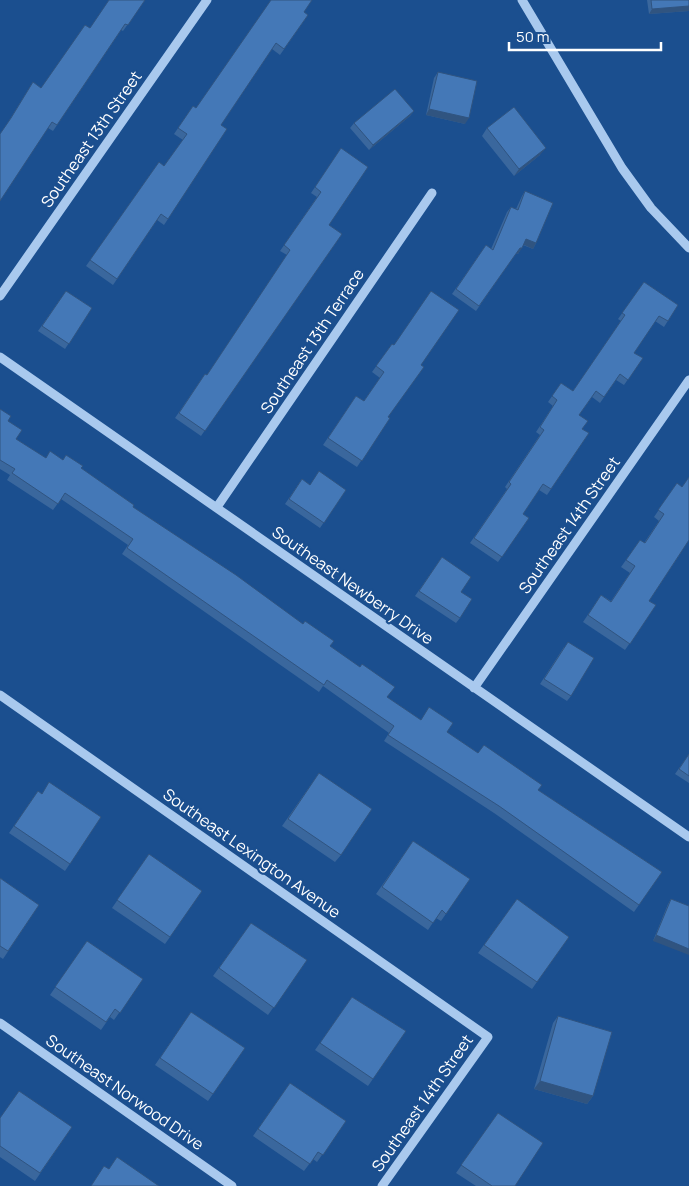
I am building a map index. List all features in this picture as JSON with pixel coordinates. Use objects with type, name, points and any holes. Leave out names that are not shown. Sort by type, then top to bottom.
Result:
[{"type":"street","name":"Southeast 13th Street","points":[[0,296],[207,0]]},
{"type":"street","points":[[522,0],[622,168],[651,208],[689,248]]},
{"type":"street","name":"Southeast 13th Terrace","points":[[217,507],[432,193]]},
{"type":"street","name":"Southeast Newberry Drive","points":[[0,356],[689,837]]},
{"type":"street","name":"Southeast 14th Street","points":[[474,688],[689,380]]},
{"type":"street","name":"Southeast Lexington Avenue","points":[[0,695],[488,1036]]},
{"type":"street","name":"Southeast Norwood Drive","points":[[0,1023],[232,1186]]},
{"type":"street","name":"Southeast 14th Street","points":[[382,1186],[488,1036]]},
{"type":"building","points":[[109,0],[145,0],[128,25],[125,24],[57,125],[52,122],[0,201],[0,134],[33,82],[41,88],[85,25],[90,28]]},
{"type":"building","points":[[271,0],[312,0],[304,12],[308,15],[284,49],[276,43],[221,125],[227,129],[168,219],[161,214],[117,279],[90,260],[159,162],[164,166],[187,134],[178,128],[193,106],[196,108]]},
{"type":"building","points":[[651,0],[689,0],[689,6],[652,9]]},
{"type":"building","points":[[438,72],[477,81],[469,118],[429,109]]},
{"type":"building","points":[[395,89],[414,111],[373,145],[354,123]]},
{"type":"building","points":[[514,107],[546,148],[519,169],[487,128]]},
{"type":"building","points":[[341,148],[368,167],[329,225],[342,234],[205,431],[179,413],[205,374],[207,375],[290,250],[284,245],[321,192],[315,187]]},
{"type":"building","points":[[525,191],[553,203],[536,243],[526,239],[522,248],[520,248],[479,306],[456,289],[486,245],[493,250],[511,207],[518,210]]},
{"type":"building","points":[[644,282],[678,305],[668,321],[659,316],[634,353],[643,358],[628,380],[620,374],[604,397],[596,391],[579,415],[588,421],[582,429],[589,433],[551,489],[543,484],[523,514],[529,518],[502,557],[474,538],[511,484],[509,482],[544,430],[540,427],[557,400],[552,396],[561,383],[573,391],[625,315],[622,313]]},
{"type":"building","points":[[66,291],[92,308],[69,344],[42,326]]},
{"type":"building","points":[[431,291],[459,310],[421,365],[424,367],[388,417],[390,418],[362,461],[328,438],[356,396],[364,401],[384,372],[376,366],[392,344],[394,345]]},
{"type":"building","points":[[0,409],[11,416],[8,421],[22,430],[16,439],[46,458],[50,451],[63,460],[66,455],[83,466],[81,468],[134,505],[133,507],[236,575],[303,624],[305,621],[334,641],[330,646],[360,667],[362,664],[395,687],[387,697],[421,720],[429,707],[453,723],[447,732],[478,753],[484,745],[542,785],[538,790],[662,872],[639,905],[499,806],[388,735],[394,726],[327,680],[324,685],[127,548],[133,539],[65,493],[58,504],[12,473],[15,469],[0,460]]},
{"type":"building","points":[[319,471],[346,490],[324,523],[289,499],[302,479],[310,485]]},
{"type":"building","points":[[689,477],[689,540],[649,601],[656,605],[630,644],[588,615],[601,595],[611,602],[635,566],[626,560],[640,540],[645,543],[664,514],[658,510],[677,483],[682,487]]},
{"type":"building","points":[[442,557],[471,577],[461,592],[472,599],[460,618],[419,591]]},
{"type":"building","points":[[568,642],[594,658],[571,696],[544,679]]},
{"type":"building","points":[[689,754],[689,776],[679,769]]},
{"type":"building","points":[[319,773],[372,809],[341,855],[288,819]]},
{"type":"building","points":[[49,782],[101,817],[70,864],[14,826],[38,791],[42,794]]},
{"type":"building","points":[[413,841],[470,879],[446,914],[442,910],[433,923],[382,887]]},
{"type":"building","points":[[149,854],[202,891],[170,937],[117,900]]},
{"type":"building","points":[[0,878],[39,905],[8,951],[0,946]]},
{"type":"building","points":[[517,899],[569,937],[537,982],[484,945]]},
{"type":"building","points":[[671,899],[689,906],[689,949],[656,935]]},
{"type":"building","points":[[251,923],[307,960],[274,1008],[219,968]]},
{"type":"building","points":[[87,941],[143,979],[120,1013],[115,1009],[106,1022],[55,987]]},
{"type":"building","points":[[352,997],[406,1031],[373,1079],[320,1043]]},
{"type":"building","points":[[191,1012],[245,1048],[213,1094],[160,1058]]},
{"type":"building","points":[[558,1016],[612,1032],[593,1096],[540,1081]]},
{"type":"building","points":[[290,1083],[346,1121],[323,1155],[318,1152],[310,1164],[258,1129]]},
{"type":"building","points":[[19,1091],[72,1127],[40,1173],[0,1146],[0,1118]]},
{"type":"building","points":[[498,1113],[543,1143],[515,1186],[492,1186],[461,1165]]},
{"type":"building","points":[[117,1157],[159,1186],[91,1186],[104,1166],[109,1169]]}]
